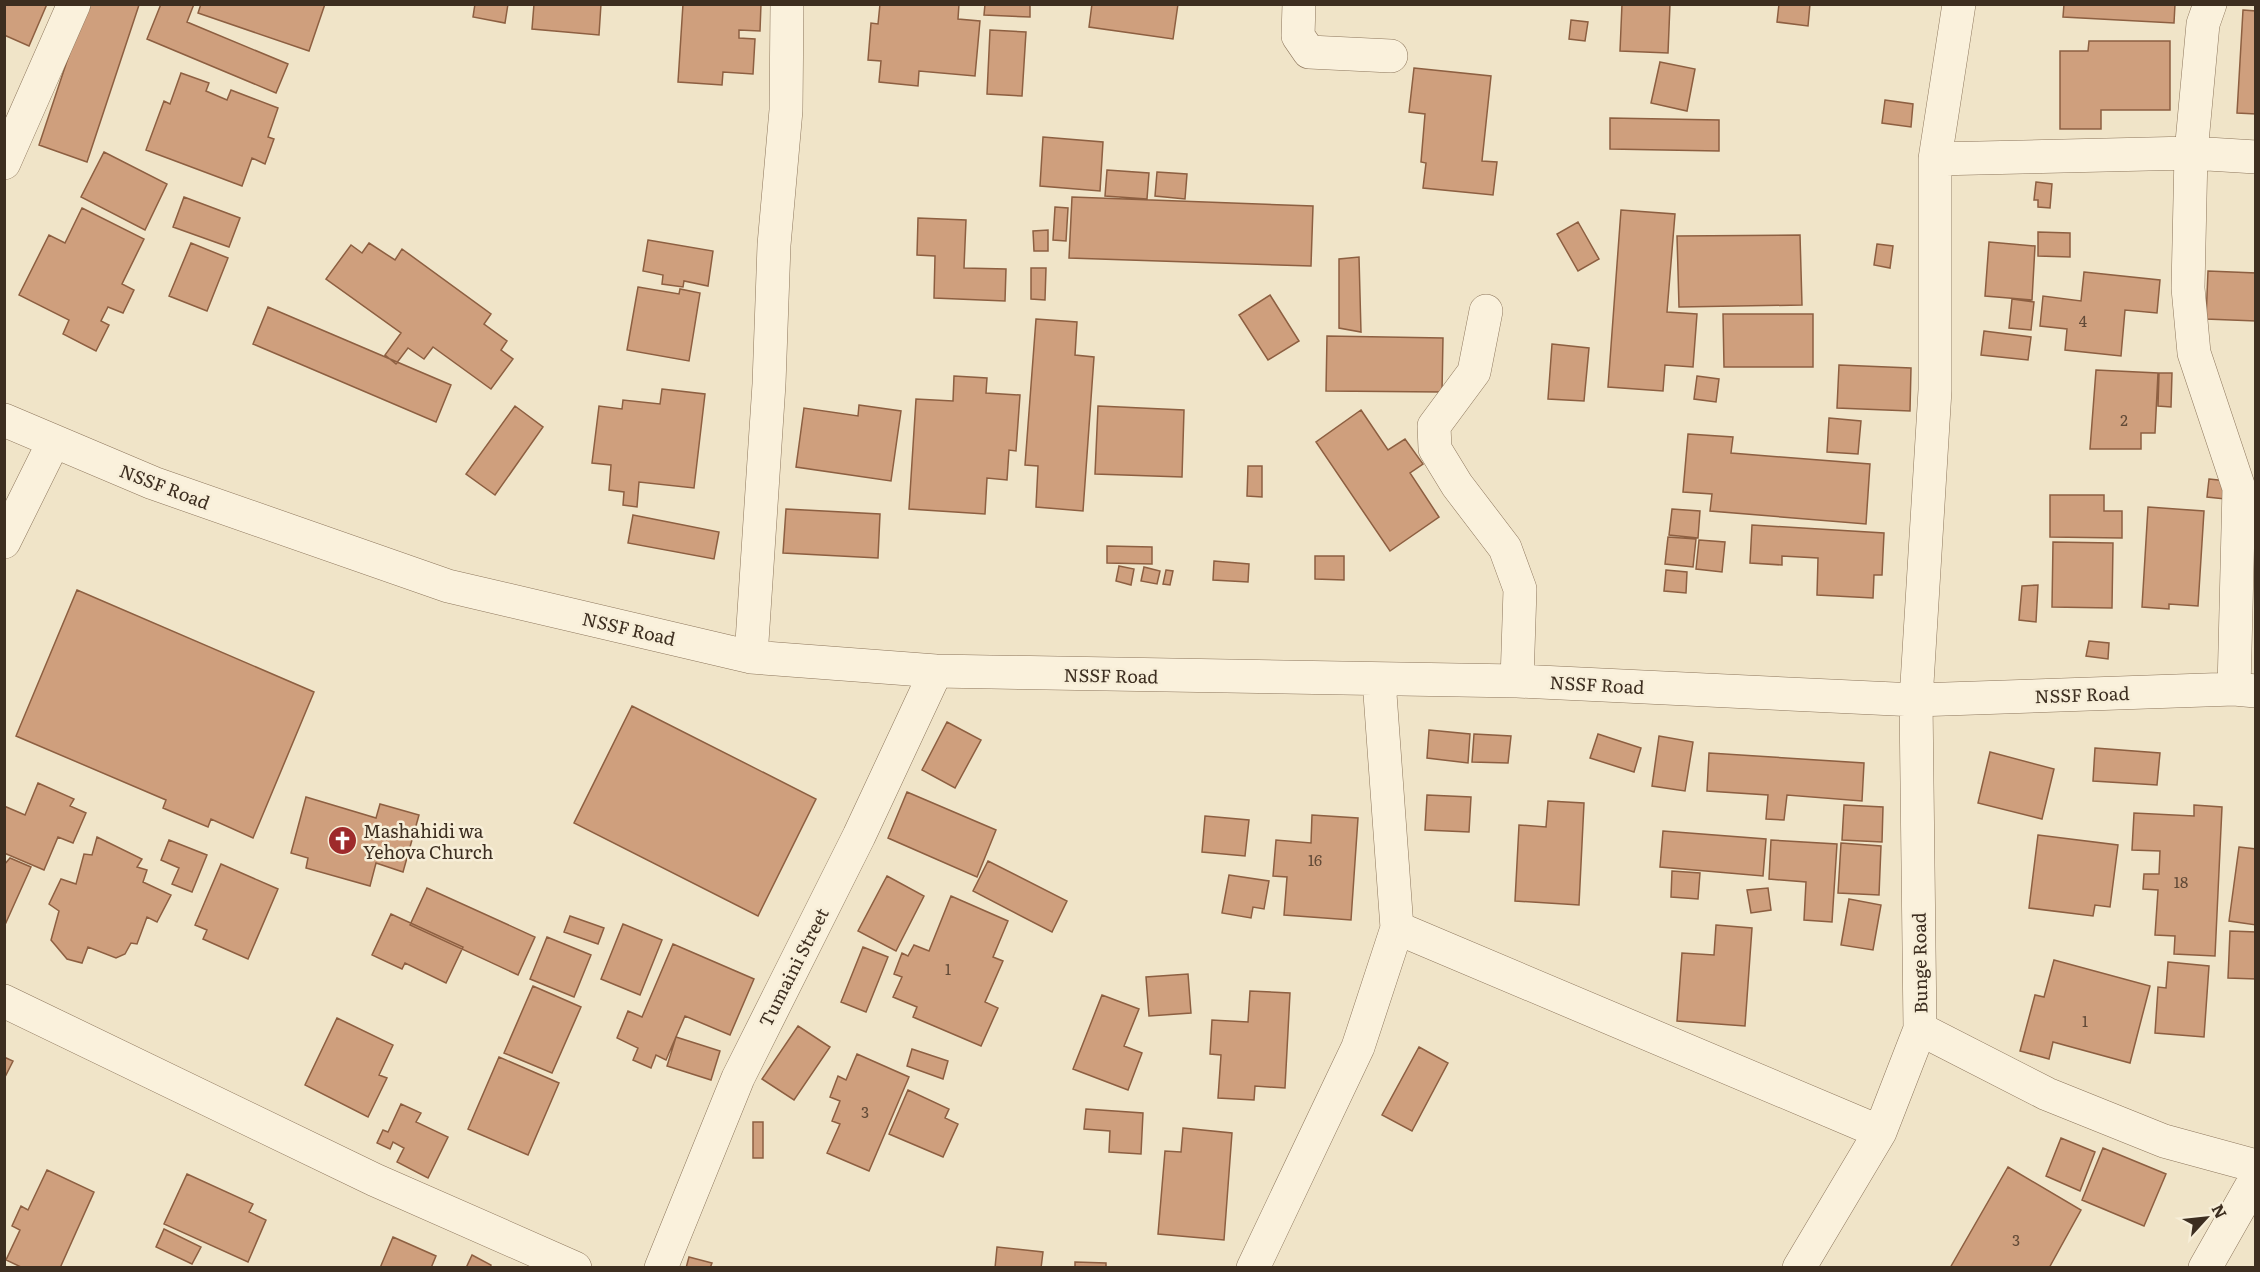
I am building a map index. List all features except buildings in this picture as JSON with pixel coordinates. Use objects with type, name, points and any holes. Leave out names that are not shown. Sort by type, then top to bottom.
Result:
[{"type":"street","points":[[4,163],[74,4]]},
{"type":"street","points":[[751,657],[769,384],[774,245],[786,110],[787,4]]},
{"type":"street","points":[[1299,4],[1298,36],[1309,52],[1391,56]]},
{"type":"street","name":"Bunge Road","points":[[1799,1268],[1880,1132],[1920,1029],[1916,700],[1935,390],[1935,159],[1959,4]]},
{"type":"street","points":[[2210,4],[2203,24],[2191,153],[2187,288],[2194,353],[2239,488],[2245,690]]},
{"type":"street","points":[[1935,159],[2191,153],[2256,157]]},
{"type":"street","points":[[1486,311],[1474,372],[1434,426],[1435,449],[1457,485],[1505,548],[1520,589],[1517,681]]},
{"type":"street","name":"NSSF Road","points":[[4,420],[153,483],[448,586],[751,657],[936,671],[1517,681],[1916,700],[2245,690]]},
{"type":"street","points":[[4,542],[54,441]]},
{"type":"street","name":"Tumaini Street","points":[[661,1268],[738,1078],[859,836],[936,671]]},
{"type":"street","points":[[1253,1268],[1358,1047],[1397,928],[1380,680]]},
{"type":"street","points":[[1397,928],[1880,1132]]},
{"type":"street","points":[[4,1001],[375,1180],[574,1268]]},
{"type":"street","points":[[1920,1029],[2047,1094],[2164,1142],[2256,1167]]},
{"type":"street","points":[[2205,1268],[2256,1178]]},
{"type":"place","name":"Mashahidi wa Yehova Church","points":[[342,840]]}]
